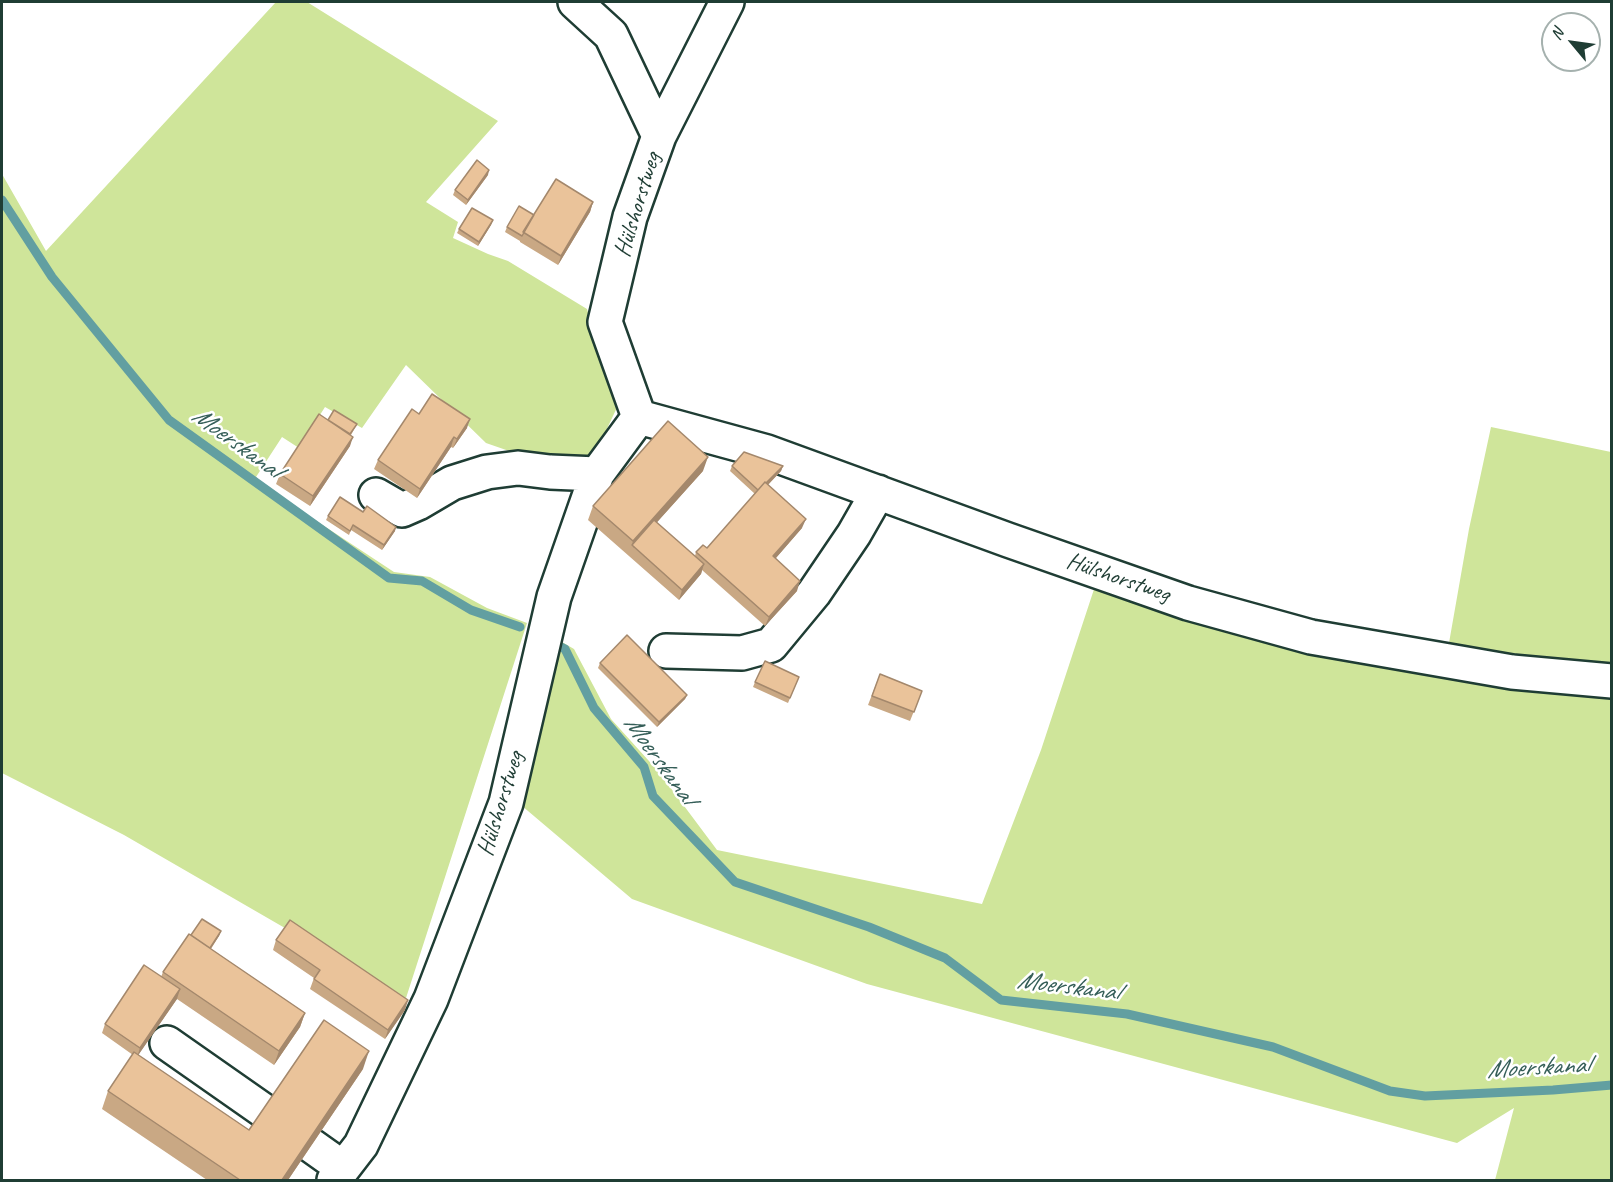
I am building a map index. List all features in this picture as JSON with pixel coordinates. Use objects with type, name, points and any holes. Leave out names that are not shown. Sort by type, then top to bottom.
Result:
[{"type":"street","points":[[575,2],[611,35],[659,136]]},
{"type":"street","name":"Hülshorstweg","points":[[639,417],[605,322],[630,217],[659,136],[728,2]]},
{"type":"street","name":"Hülshorstweg","points":[[339,1174],[361,1145],[431,999],[506,803],[554,597],[597,474],[639,417]]},
{"type":"street","name":"Hülshorstweg","points":[[639,417],[767,452],[1188,603],[1311,637],[1512,672],[1611,681]]},
{"type":"street","points":[[376,495],[402,510],[418,504],[452,483],[487,472],[518,468],[597,474]]},
{"type":"street","points":[[666,651],[742,653],[771,645],[814,593],[854,534],[878,492]]},
{"type":"street","points":[[167,1043],[267,1113]]},
{"type":"street","points":[[312,1146],[339,1174]]},
{"type":"green space","points":[[276,2],[307,2],[498,121],[426,202],[458,222],[453,238],[508,261],[587,309],[593,331],[622,397],[584,477],[486,443],[406,365],[362,428],[325,407],[299,448],[282,437],[256,477],[271,491],[394,572],[430,577],[487,608],[527,623],[406,998],[124,835],[2,773],[2,174],[46,251]]},
{"type":"green space","points":[[1491,427],[1611,452],[1611,1180],[1495,1180],[1514,1108],[1457,1143],[867,984],[632,899],[515,800],[550,635],[574,649],[611,719],[658,771],[717,850],[982,904],[1041,750],[1101,568],[1446,660],[1469,529]]},
{"type":"building","points":[[477,160],[489,170],[468,200],[455,190]]},
{"type":"building","points":[[556,179],[593,202],[561,256],[523,232]]},
{"type":"building","points":[[519,206],[534,215],[522,236],[507,227]]},
{"type":"building","points":[[472,208],[493,220],[479,242],[459,229]]},
{"type":"building","points":[[432,394],[470,419],[457,439],[454,437],[420,489],[378,460],[412,409],[419,414]]},
{"type":"building","points":[[334,410],[357,424],[350,434],[328,420]]},
{"type":"building","points":[[319,414],[353,437],[313,496],[280,474]]},
{"type":"building","points":[[668,421],[708,457],[633,541],[593,506]]},
{"type":"building","points":[[744,452],[783,466],[758,490],[732,466]]},
{"type":"building","points":[[765,482],[806,519],[773,556],[800,581],[769,617],[696,552],[703,545],[707,548]]},
{"type":"building","points":[[340,497],[363,512],[367,506],[396,527],[384,545],[353,525],[350,531],[328,516]]},
{"type":"building","points":[[654,520],[704,564],[682,590],[632,545]]},
{"type":"building","points":[[627,635],[687,695],[659,722],[600,663]]},
{"type":"building","points":[[765,661],[799,677],[790,698],[755,682]]},
{"type":"building","points":[[880,674],[922,691],[914,712],[872,696]]},
{"type":"building","points":[[202,919],[221,931],[210,948],[191,935]]},
{"type":"building","points":[[290,920],[408,1000],[388,1030],[314,979],[320,970],[276,940]]},
{"type":"building","points":[[189,934],[305,1013],[279,1051],[163,972]]},
{"type":"building","points":[[144,965],[180,989],[140,1048],[105,1024]]},
{"type":"building","points":[[324,1020],[369,1051],[282,1180],[240,1180],[108,1091],[134,1052],[249,1130]]},
{"type":"waterway","name":"Moerskanal","points":[[2,200],[52,277],[169,420],[389,578],[422,581],[471,610],[520,627]]},
{"type":"waterway","name":"Moerskanal","points":[[551,642],[565,649],[594,708],[644,767],[653,796],[735,882],[869,927],[945,958],[1001,1000],[1127,1014],[1273,1047],[1390,1091],[1425,1096],[1612,1085]]}]
